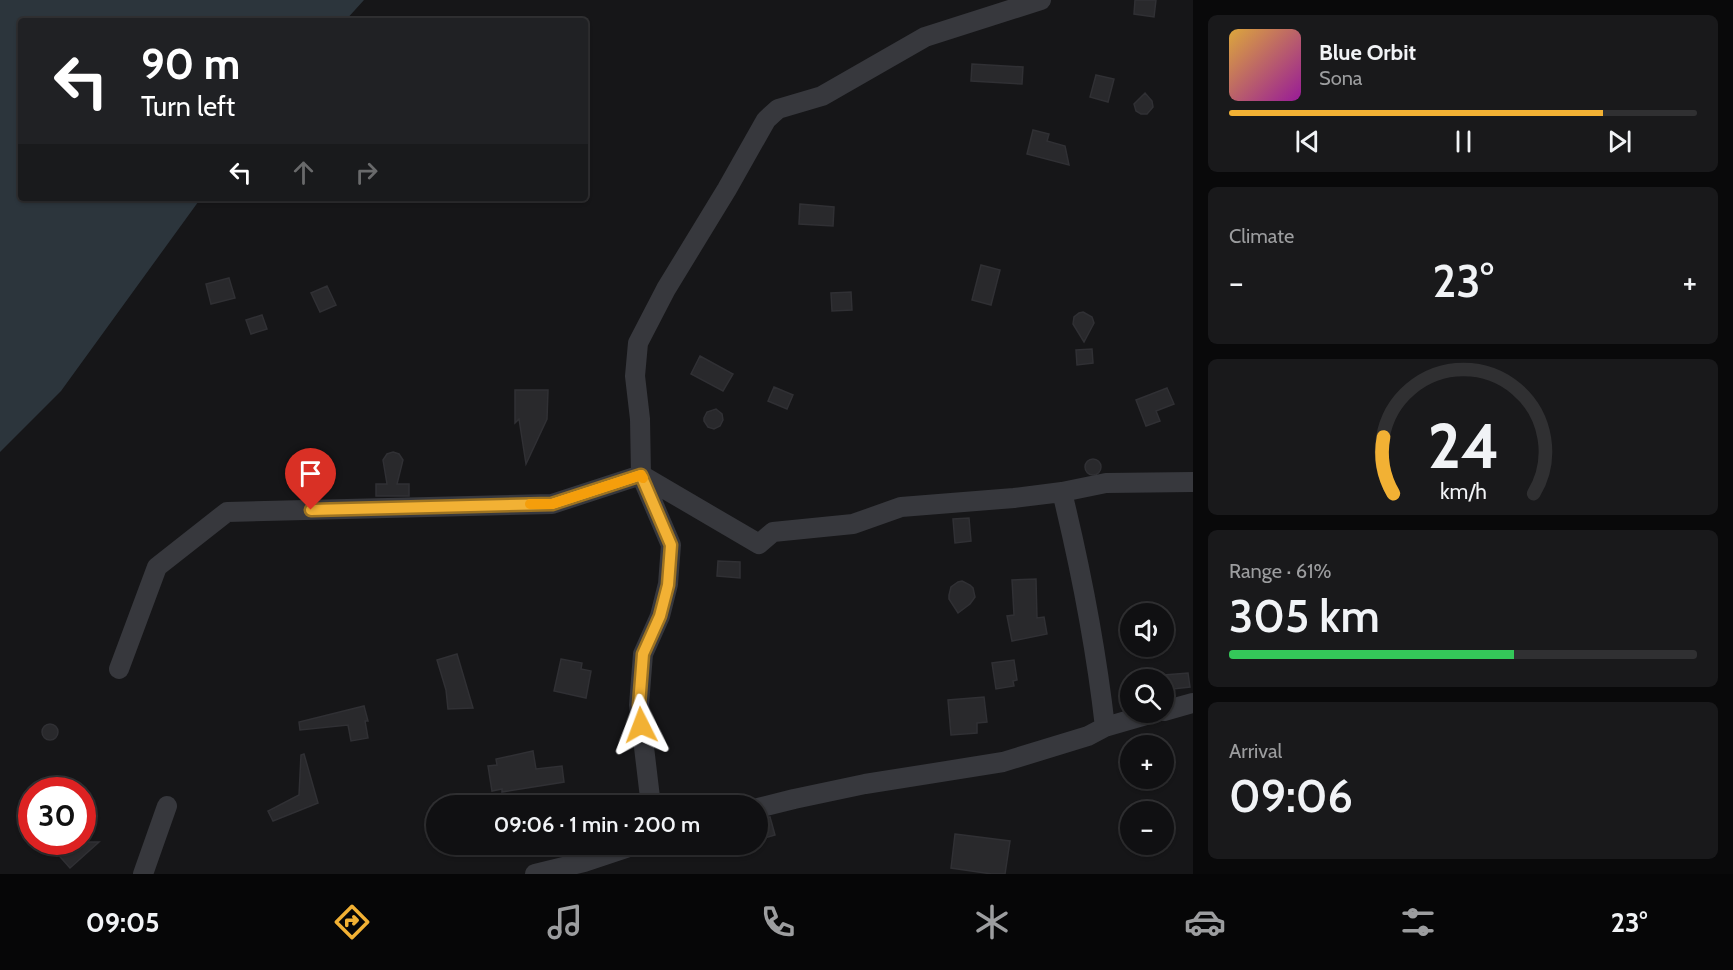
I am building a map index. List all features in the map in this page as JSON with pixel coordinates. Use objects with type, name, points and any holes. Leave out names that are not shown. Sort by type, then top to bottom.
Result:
[{"type":"street","points":[[650,795],[639,705],[643,654],[660,616],[668,585],[671,545],[641,475],[640,419],[635,376],[638,343],[666,289],[728,189],[766,120],[778,109],[822,96],[925,37],[1041,0]]},
{"type":"street","points":[[119,669],[157,567],[226,512],[552,504],[641,475],[759,544],[773,532],[853,524],[901,507],[1014,498],[1062,492],[1106,483],[1193,482]]},
{"type":"street","points":[[1062,492],[1092,633],[1105,727]]},
{"type":"street","points":[[1174,708],[1193,703]]},
{"type":"street","points":[[768,806],[865,784],[1004,762],[1088,736],[1120,723]]},
{"type":"street","points":[[143,874],[167,806]]},
{"type":"street","points":[[536,874],[605,855]]},
{"type":"shaded area","points":[[0,0],[364,0],[348,18],[18,18],[18,201],[199,201],[61,391],[0,452]]},
{"type":"building","points":[[1135,0],[1156,0],[1154,17],[1134,14]]},
{"type":"building","points":[[972,64],[1023,67],[1022,84],[971,81]]},
{"type":"building","points":[[1096,75],[1114,79],[1108,102],[1090,97]]},
{"type":"building","points":[[1145,93],[1152,101],[1153,107],[1147,114],[1141,114],[1136,111],[1134,104]]},
{"type":"building","points":[[1033,130],[1049,134],[1047,141],[1065,146],[1069,165],[1027,154]]},
{"type":"building","points":[[800,204],[834,207],[833,226],[799,224]]},
{"type":"building","points":[[981,265],[1000,270],[991,305],[972,300]]},
{"type":"building","points":[[229,278],[235,298],[211,304],[206,284]]},
{"type":"building","points":[[327,286],[336,305],[320,312],[311,293]]},
{"type":"building","points":[[851,292],[852,310],[832,311],[831,293]]},
{"type":"building","points":[[1083,312],[1092,317],[1094,323],[1084,342],[1073,324],[1074,317]]},
{"type":"building","points":[[262,315],[267,329],[251,334],[246,320]]},
{"type":"building","points":[[1092,349],[1093,363],[1077,365],[1076,350]]},
{"type":"building","points":[[700,356],[733,374],[723,391],[691,374]]},
{"type":"building","points":[[774,387],[793,395],[787,409],[768,401]]},
{"type":"building","points":[[1167,388],[1174,404],[1156,411],[1160,421],[1146,426],[1136,400]]},
{"type":"building","points":[[515,390],[548,390],[547,419],[526,464],[519,419],[515,423]]},
{"type":"building","points":[[716,409],[722,414],[723,420],[720,426],[714,429],[708,427],[704,418],[707,412]]},
{"type":"building","points":[[393,452],[399,454],[403,460],[397,484],[409,484],[409,496],[376,496],[376,484],[387,484],[383,460],[387,454]]},
{"type":"building","points":[[1093,459],[1101,467],[1093,475],[1085,467]]},
{"type":"building","points":[[969,518],[971,541],[955,543],[953,519]]},
{"type":"building","points":[[718,561],[740,562],[740,578],[717,576]]},
{"type":"building","points":[[1036,579],[1037,618],[1044,617],[1047,634],[1012,641],[1007,616],[1014,615],[1012,580]]},
{"type":"building","points":[[962,581],[973,588],[975,597],[958,613],[949,595],[951,587]]},
{"type":"building","points":[[457,654],[473,708],[448,709],[446,690],[437,660]]},
{"type":"building","points":[[561,659],[582,663],[581,669],[591,671],[586,698],[554,691]]},
{"type":"building","points":[[1014,660],[1017,680],[1013,681],[1014,686],[996,689],[992,663]]},
{"type":"building","points":[[1188,673],[1190,687],[1174,689],[1174,674]]},
{"type":"building","points":[[984,697],[987,722],[977,723],[977,733],[951,735],[948,700]]},
{"type":"building","points":[[364,706],[368,721],[365,721],[368,738],[351,741],[348,725],[300,730],[299,722]]},
{"type":"building","points":[[47,724],[53,724],[58,732],[56,738],[47,740],[42,735],[42,729]]},
{"type":"building","points":[[533,751],[536,769],[562,766],[564,782],[502,792],[502,789],[492,791],[488,766],[497,765],[496,759]]},
{"type":"building","points":[[304,754],[318,803],[273,821],[268,811],[299,795],[301,755]]},
{"type":"building","points":[[770,817],[775,835],[768,837],[768,818]]},
{"type":"building","points":[[955,834],[1010,841],[1005,874],[951,868]]},
{"type":"building","points":[[58,855],[84,855],[70,868]]},
{"type":"slow traffic","points":[[530,504],[552,504],[641,475],[643,478]]},
{"type":"route","points":[[311,510],[552,504],[641,475],[671,545],[668,585],[660,616],[643,654],[639,705],[641,725]]}]
